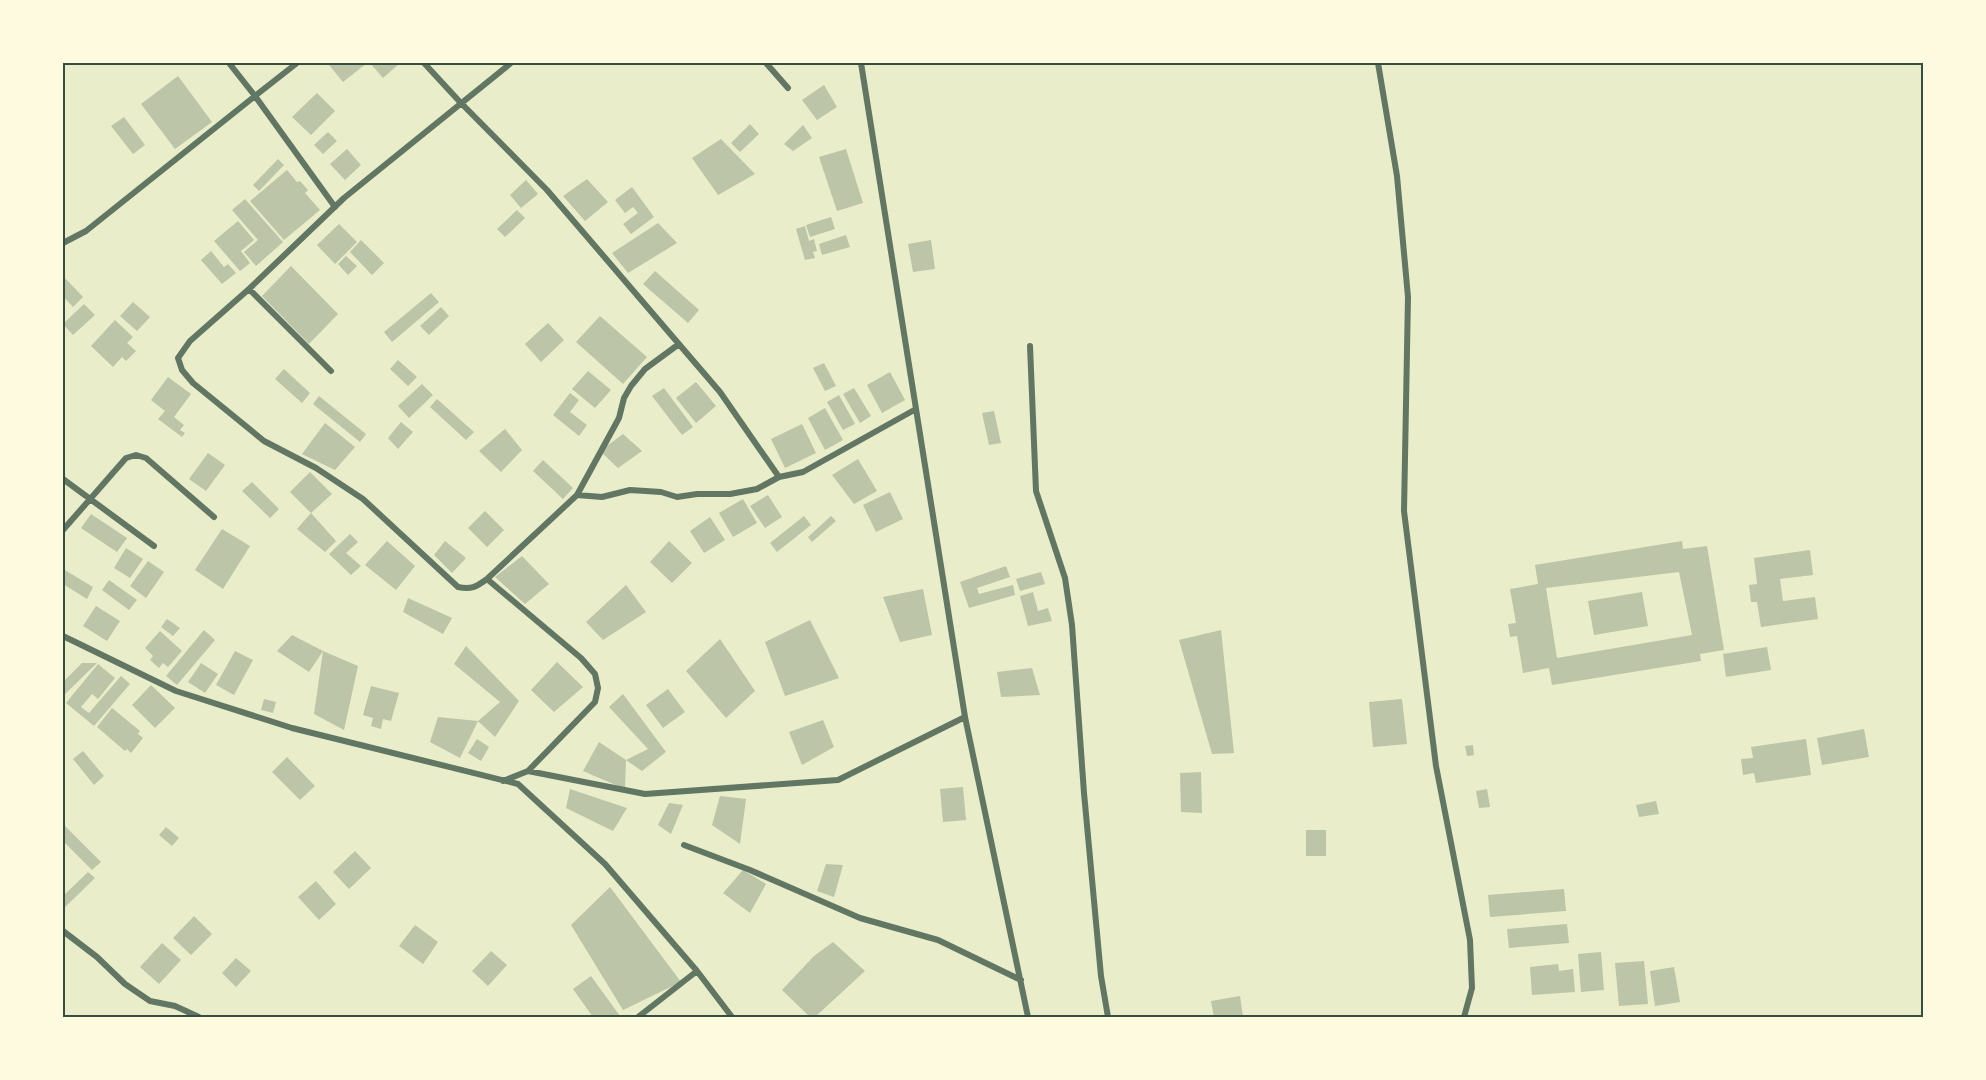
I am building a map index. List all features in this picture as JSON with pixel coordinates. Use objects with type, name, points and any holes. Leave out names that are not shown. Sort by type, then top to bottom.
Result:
[{"type":"street","points":[[229,63],[335,207]]},
{"type":"street","points":[[63,243],[86,231],[297,63]]},
{"type":"street","points":[[424,63],[547,190],[720,392],[779,477]]},
{"type":"street","points":[[511,63],[460,102],[335,207],[249,289],[190,341],[178,358],[182,370],[193,382],[264,441],[316,468],[363,499],[458,587],[466,589],[475,588],[487,579],[577,495],[619,418],[624,398],[631,386],[645,369],[679,344]]},
{"type":"street","points":[[766,63],[788,88]]},
{"type":"street","points":[[861,63],[965,717],[1028,1017]]},
{"type":"street","points":[[1378,63],[1397,176],[1408,297],[1404,511],[1436,766],[1470,940],[1472,988],[1464,1017]]},
{"type":"street","points":[[249,289],[331,371]]},
{"type":"street","points":[[1030,346],[1036,491],[1065,578],[1072,625],[1084,793],[1101,976],[1108,1017]]},
{"type":"street","points":[[577,495],[602,497],[630,490],[650,491],[677,497],[697,494],[730,494],[757,489],[779,477],[803,472],[916,409]]},
{"type":"street","points":[[63,530],[126,458],[136,455],[146,458],[214,517]]},
{"type":"street","points":[[63,479],[154,546]]},
{"type":"street","points":[[487,579],[581,658],[596,674],[598,688],[595,702],[528,771],[503,781]]},
{"type":"street","points":[[63,636],[176,691],[292,728],[518,784],[606,864],[697,971],[732,1017]]},
{"type":"street","points":[[528,771],[645,794],[838,780],[965,717]]},
{"type":"street","points":[[684,845],[750,870],[860,918],[938,940],[1021,980]]},
{"type":"street","points":[[63,932],[97,957],[125,984],[150,1001],[175,1006],[199,1017]]},
{"type":"street","points":[[638,1017],[697,971]]},
{"type":"building","points":[[332,63],[367,63],[343,82],[329,65]]},
{"type":"building","points":[[370,63],[400,63],[383,78]]},
{"type":"building","points":[[178,76],[212,122],[175,149],[141,104]]},
{"type":"building","points":[[824,85],[837,107],[817,120],[802,100]]},
{"type":"building","points":[[317,93],[335,111],[311,135],[292,117]]},
{"type":"building","points":[[124,117],[145,145],[133,154],[111,126]]},
{"type":"building","points":[[750,124],[759,134],[740,152],[731,143]]},
{"type":"building","points":[[803,125],[812,138],[793,151],[784,144]]},
{"type":"building","points":[[328,132],[337,141],[323,154],[314,145]]},
{"type":"building","points":[[721,139],[755,174],[718,195],[692,158]]},
{"type":"building","points":[[347,149],[361,165],[345,180],[330,164]]},
{"type":"building","points":[[846,149],[863,203],[837,211],[819,157]]},
{"type":"building","points":[[278,159],[284,165],[259,191],[253,185]]},
{"type":"building","points":[[287,170],[308,190],[305,193],[320,210],[284,240],[250,201]]},
{"type":"building","points":[[587,179],[608,202],[585,221],[563,196]]},
{"type":"building","points":[[526,180],[538,194],[521,208],[510,195]]},
{"type":"building","points":[[632,187],[654,217],[631,234],[623,224],[638,213],[633,207],[625,213],[615,200]]},
{"type":"building","points":[[245,199],[283,242],[256,266],[244,252],[258,240],[232,210]]},
{"type":"building","points":[[517,210],[525,218],[505,237],[497,229]]},
{"type":"building","points":[[831,217],[835,229],[810,237],[806,225]]},
{"type":"building","points":[[238,221],[254,240],[241,251],[250,263],[240,271],[214,241]]},
{"type":"building","points":[[658,223],[677,243],[628,273],[612,253]]},
{"type":"building","points":[[339,224],[357,242],[335,264],[317,245]]},
{"type":"building","points":[[805,226],[809,241],[814,239],[817,251],[813,252],[815,258],[805,260],[796,229]]},
{"type":"building","points":[[846,235],[850,247],[822,255],[819,244]]},
{"type":"building","points":[[361,240],[384,263],[372,275],[350,252]]},
{"type":"building","points":[[931,240],[935,269],[913,272],[908,244]]},
{"type":"building","points":[[211,251],[224,267],[228,264],[236,273],[222,284],[201,260]]},
{"type":"building","points":[[346,256],[357,266],[348,275],[338,264]]},
{"type":"building","points":[[291,266],[338,314],[309,344],[262,296]]},
{"type":"building","points":[[655,271],[699,310],[688,323],[643,284]]},
{"type":"building","points":[[63,276],[83,297],[73,307],[63,296]]},
{"type":"building","points":[[431,293],[439,302],[392,342],[384,332]]},
{"type":"building","points":[[133,302],[150,317],[137,331],[120,316]]},
{"type":"building","points":[[84,304],[95,315],[73,335],[63,324]]},
{"type":"building","points":[[441,307],[449,316],[429,335],[420,326]]},
{"type":"building","points":[[600,316],[647,357],[623,384],[576,342]]},
{"type":"building","points":[[115,320],[133,337],[127,343],[136,351],[126,361],[122,357],[113,367],[91,346]]},
{"type":"building","points":[[548,323],[564,340],[541,362],[525,344]]},
{"type":"building","points":[[398,360],[417,377],[408,386],[390,369]]},
{"type":"building","points":[[824,363],[836,386],[825,391],[813,368]]},
{"type":"building","points":[[284,369],[310,393],[302,403],[275,379]]},
{"type":"building","points":[[588,371],[611,390],[595,408],[572,389]]},
{"type":"building","points":[[890,372],[905,400],[882,413],[867,385]]},
{"type":"building","points":[[168,377],[191,394],[174,417],[184,425],[180,430],[185,433],[182,437],[158,419],[165,411],[151,400]]},
{"type":"building","points":[[696,382],[716,406],[696,423],[676,398]]},
{"type":"building","points":[[422,384],[433,395],[409,418],[398,406]]},
{"type":"building","points":[[664,388],[693,427],[682,435],[652,396]]},
{"type":"building","points":[[854,388],[871,416],[860,423],[843,394]]},
{"type":"building","points":[[570,393],[579,400],[570,412],[587,425],[579,436],[553,415]]},
{"type":"building","points":[[839,395],[855,424],[843,430],[827,402]]},
{"type":"building","points":[[319,396],[366,434],[360,442],[313,404]]},
{"type":"building","points":[[437,399],[474,432],[466,440],[430,407]]},
{"type":"building","points":[[825,408],[843,440],[825,450],[808,418]]},
{"type":"building","points":[[994,411],[1001,443],[989,445],[982,413]]},
{"type":"building","points":[[401,422],[413,432],[398,449],[388,438]]},
{"type":"building","points":[[325,423],[355,447],[335,470],[302,454]]},
{"type":"building","points":[[802,424],[816,453],[785,468],[771,439]]},
{"type":"building","points":[[505,429],[522,450],[501,472],[479,451]]},
{"type":"building","points":[[623,434],[642,451],[618,468],[600,451]]},
{"type":"building","points":[[208,453],[225,465],[206,491],[189,479]]},
{"type":"building","points":[[858,459],[877,491],[854,504],[832,475]]},
{"type":"building","points":[[543,460],[573,488],[563,499],[533,471]]},
{"type":"building","points":[[310,472],[332,494],[311,513],[290,492]]},
{"type":"building","points":[[252,482],[279,509],[270,518],[242,491]]},
{"type":"building","points":[[890,492],[903,519],[876,532],[863,505]]},
{"type":"building","points":[[768,495],[782,517],[765,528],[750,506]]},
{"type":"building","points":[[743,499],[757,523],[733,537],[719,513]]},
{"type":"building","points":[[485,511],[504,530],[487,547],[468,528]]},
{"type":"building","points":[[311,513],[336,541],[325,552],[297,529]]},
{"type":"building","points":[[91,514],[127,538],[117,552],[81,528]]},
{"type":"building","points":[[804,516],[811,525],[777,552],[770,543]]},
{"type":"building","points":[[831,516],[836,521],[812,542],[808,537]]},
{"type":"building","points":[[710,517],[725,540],[704,553],[690,531]]},
{"type":"building","points":[[222,529],[250,546],[223,589],[195,570]]},
{"type":"building","points":[[350,534],[358,542],[346,553],[361,566],[351,575],[329,554]]},
{"type":"building","points":[[387,541],[415,566],[396,590],[365,565]]},
{"type":"building","points":[[445,541],[466,558],[452,573],[434,555]]},
{"type":"building","points":[[669,541],[692,563],[672,583],[650,562]]},
{"type":"building","points":[[1682,541],[1683,549],[1707,546],[1724,650],[1700,654],[1701,661],[1552,685],[1549,668],[1523,673],[1517,636],[1510,637],[1508,624],[1516,623],[1510,589],[1538,584],[1535,565]],"holes":[[[1679,572],[1692,635],[1557,658],[1546,588]]]},
{"type":"building","points":[[126,548],[143,559],[130,578],[114,568]]},
{"type":"building","points":[[1810,550],[1813,575],[1780,579],[1783,601],[1815,597],[1818,619],[1761,627],[1757,602],[1751,602],[1749,585],[1757,584],[1754,558]]},
{"type":"building","points":[[522,556],[549,584],[525,604],[495,577]]},
{"type":"building","points":[[148,561],[164,572],[146,598],[130,586]]},
{"type":"building","points":[[1006,566],[1010,577],[977,588],[979,594],[1013,585],[1015,595],[969,608],[960,582]]},
{"type":"building","points":[[63,569],[93,587],[87,599],[63,584]]},
{"type":"building","points":[[1041,572],[1045,584],[1020,591],[1016,579]]},
{"type":"building","points":[[109,580],[137,600],[129,610],[102,590]]},
{"type":"building","points":[[626,585],[646,612],[603,640],[586,622]]},
{"type":"building","points":[[923,589],[932,635],[900,642],[883,597]]},
{"type":"building","points":[[1033,592],[1038,611],[1048,608],[1052,621],[1028,626],[1020,596]]},
{"type":"building","points":[[1642,592],[1648,626],[1594,635],[1588,601]]},
{"type":"building","points":[[408,598],[452,618],[443,634],[403,612]]},
{"type":"building","points":[[96,606],[120,621],[107,641],[83,626]]},
{"type":"building","points":[[167,619],[180,628],[173,636],[161,627]]},
{"type":"building","points":[[810,620],[839,678],[785,696],[765,642]]},
{"type":"building","points":[[204,630],[215,640],[177,685],[166,676]]},
{"type":"building","points":[[1221,630],[1234,753],[1212,754],[1179,640]]},
{"type":"building","points":[[160,631],[182,651],[168,667],[163,663],[159,668],[150,660],[153,656],[145,648]]},
{"type":"building","points":[[292,635],[323,651],[309,672],[277,651]]},
{"type":"building","points":[[720,639],[755,691],[726,718],[686,671]]},
{"type":"building","points":[[466,646],[519,701],[495,737],[478,721],[500,702],[454,664]]},
{"type":"building","points":[[1767,647],[1771,670],[1726,677],[1723,654]]},
{"type":"building","points":[[235,651],[253,660],[234,695],[216,685]]},
{"type":"building","points":[[323,651],[358,666],[344,730],[314,714]]},
{"type":"building","points":[[557,662],[583,687],[554,712],[531,690]]},
{"type":"building","points":[[82,663],[97,663],[63,696],[63,682]]},
{"type":"building","points":[[201,663],[218,674],[205,693],[188,682]]},
{"type":"building","points":[[98,664],[115,678],[98,699],[92,694],[81,707],[89,713],[121,676],[130,684],[94,726],[66,703]]},
{"type":"building","points":[[1032,668],[1040,695],[1001,697],[997,672]]},
{"type":"building","points":[[151,685],[175,708],[155,728],[132,705]]},
{"type":"building","points":[[371,686],[399,693],[391,721],[383,719],[381,729],[371,726],[373,718],[363,715]]},
{"type":"building","points":[[668,689],[685,712],[663,728],[646,705]]},
{"type":"building","points":[[623,694],[666,752],[642,771],[626,760],[648,749],[609,707]]},
{"type":"building","points":[[264,699],[276,702],[273,713],[261,710]]},
{"type":"building","points":[[1402,699],[1407,744],[1373,747],[1369,702]]},
{"type":"building","points":[[112,708],[140,731],[138,734],[143,738],[131,753],[127,749],[125,751],[97,727]]},
{"type":"building","points":[[438,717],[478,721],[460,758],[430,742]]},
{"type":"building","points":[[823,720],[834,747],[802,765],[789,732]]},
{"type":"building","points":[[1864,729],[1869,757],[1822,765],[1817,738]]},
{"type":"building","points":[[477,739],[489,747],[481,761],[468,753]]},
{"type":"building","points":[[1806,739],[1811,775],[1756,783],[1754,773],[1743,775],[1741,759],[1753,758],[1751,747]]},
{"type":"building","points":[[599,742],[626,760],[625,789],[583,771]]},
{"type":"building","points":[[1473,745],[1474,755],[1467,756],[1465,746]]},
{"type":"building","points":[[83,751],[104,776],[94,785],[73,759]]},
{"type":"building","points":[[287,757],[315,786],[300,800],[272,772]]},
{"type":"building","points":[[1201,772],[1202,813],[1181,812],[1180,773]]},
{"type":"building","points":[[963,787],[966,820],[943,822],[940,789]]},
{"type":"building","points":[[570,789],[627,808],[613,831],[566,808]]},
{"type":"building","points":[[1487,789],[1490,807],[1479,808],[1476,791]]},
{"type":"building","points":[[720,796],[746,799],[740,844],[712,825]]},
{"type":"building","points":[[1656,801],[1659,814],[1639,817],[1636,805]]},
{"type":"building","points":[[669,803],[683,805],[671,834],[658,825]]},
{"type":"building","points":[[63,824],[101,862],[92,870],[63,841]]},
{"type":"building","points":[[166,827],[179,838],[172,846],[159,835]]},
{"type":"building","points":[[1306,830],[1326,830],[1326,856],[1306,856]]},
{"type":"building","points":[[355,851],[371,868],[349,889],[333,872]]},
{"type":"building","points":[[826,864],[843,865],[834,897],[817,891]]},
{"type":"building","points":[[743,870],[766,884],[750,913],[723,893]]},
{"type":"building","points":[[88,872],[95,878],[63,909],[63,896]]},
{"type":"building","points":[[316,881],[336,904],[319,920],[298,897]]},
{"type":"building","points":[[610,887],[681,982],[623,1010],[571,925]]},
{"type":"building","points":[[1564,889],[1566,911],[1490,917],[1488,895]]},
{"type":"building","points":[[194,916],[212,934],[191,955],[173,938]]},
{"type":"building","points":[[1567,924],[1569,943],[1509,948],[1507,929]]},
{"type":"building","points":[[415,925],[438,942],[423,964],[399,946]]},
{"type":"building","points":[[833,942],[865,971],[815,1017],[810,1017],[782,990],[814,956]]},
{"type":"building","points":[[162,943],[181,960],[159,984],[140,967]]},
{"type":"building","points":[[491,951],[507,965],[488,986],[472,971]]},
{"type":"building","points":[[1601,952],[1604,990],[1581,992],[1578,954]]},
{"type":"building","points":[[236,958],[251,971],[236,987],[222,973]]},
{"type":"building","points":[[1644,961],[1648,1004],[1619,1006],[1615,963]]},
{"type":"building","points":[[1558,964],[1559,971],[1573,969],[1575,992],[1532,995],[1530,967]]},
{"type":"building","points":[[1674,967],[1680,1002],[1655,1006],[1650,971]]},
{"type":"building","points":[[591,976],[620,1016],[593,1017],[573,989]]},
{"type":"building","points":[[1240,996],[1243,1017],[1214,1017],[1211,1001]]}]
